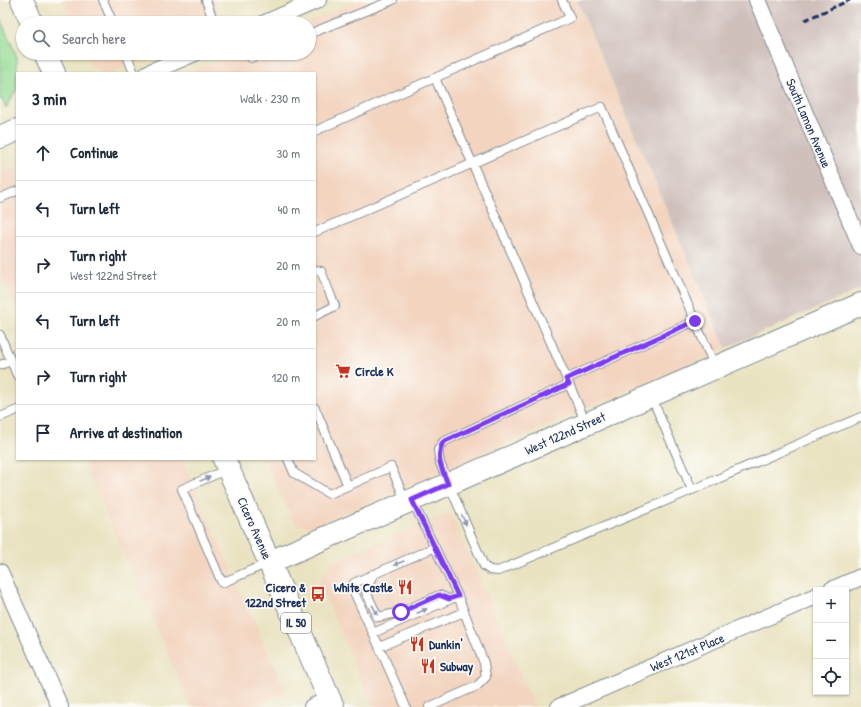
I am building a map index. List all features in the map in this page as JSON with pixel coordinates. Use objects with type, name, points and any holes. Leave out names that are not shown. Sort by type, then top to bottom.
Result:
[{"type":"street","points":[[22,0],[29,16]]},
{"type":"street","points":[[281,16],[318,0]]},
{"type":"street","name":"South Lamon Avenue","points":[[757,0],[861,246]]},
{"type":"street","points":[[48,60],[54,72]]},
{"type":"street","points":[[150,72],[179,60]]},
{"type":"street","points":[[0,137],[16,130]]},
{"type":"street","name":"West 122nd Street","points":[[270,562],[861,305]]},
{"type":"street","name":"Cicero Avenue","points":[[227,464],[270,562],[325,704]]},
{"type":"street","points":[[0,572],[60,707]]},
{"type":"street","points":[[837,587],[861,577]]},
{"type":"street","name":"West 121st Place","points":[[559,707],[813,597]]},
{"type":"lane","points":[[103,0],[110,16]]},
{"type":"lane","points":[[206,0],[212,16]]},
{"type":"lane","points":[[316,31],[393,0]]},
{"type":"lane","points":[[316,131],[570,18],[562,0]]},
{"type":"lane","points":[[129,60],[134,72]]},
{"type":"lane","points":[[435,78],[586,424]]},
{"type":"lane","points":[[316,232],[602,107],[715,368]]},
{"type":"lane","points":[[0,198],[16,190]]},
{"type":"lane","points":[[316,270],[321,271],[335,306],[316,316]]},
{"type":"lane","points":[[695,321],[443,442],[438,450],[440,463],[484,566],[490,570],[498,571],[861,417]]},
{"type":"lane","points":[[0,335],[16,373]]},
{"type":"lane","points":[[0,365],[11,361]]},
{"type":"lane","points":[[651,396],[692,490]]},
{"type":"lane","points":[[0,416],[16,410]]},
{"type":"lane","points":[[316,410],[348,486]]},
{"type":"lane","points":[[288,460],[294,474],[328,494],[391,467],[435,547],[458,596],[484,663],[486,677],[477,686],[429,707]]},
{"type":"lane","points":[[227,464],[182,489],[222,583],[270,562]]},
{"type":"lane","points":[[406,707],[352,588],[357,581],[435,547]]},
{"type":"lane","points":[[373,574],[366,592],[378,617],[401,612],[439,595],[449,599]]},
{"type":"lane","points":[[373,633],[458,596]]},
{"type":"lane","points":[[379,647],[464,612]]},
{"type":"shaded area","points":[[62,0],[214,0],[221,16],[69,16]]},
{"type":"shaded area","points":[[359,0],[576,0],[726,348],[312,527],[295,524],[264,460],[316,460],[316,72],[191,72],[219,60],[316,60],[316,19]]},
{"type":"shaded area","points":[[577,0],[861,0],[861,289],[726,348]]},
{"type":"shaded area","points":[[88,60],[144,60],[114,72],[102,72],[92,67]]},
{"type":"shaded area","points":[[16,165],[16,308],[0,271],[0,172]]},
{"type":"shaded area","points":[[82,460],[182,460],[286,693],[253,707],[191,707]]},
{"type":"shaded area","points":[[450,512],[535,707],[373,707],[320,585],[322,573],[333,561]]},
{"type":"green space","points":[[0,18],[16,55],[17,72],[16,90],[6,108],[2,99],[0,100]]},
{"type":"railway","points":[[805,20],[850,0]]},
{"type":"place","name":"Circle K","points":[[343,371]]},
{"type":"place","name":"White Castle","points":[[405,587]]},
{"type":"place","name":"Cicero & 122nd Street","points":[[318,594]]},
{"type":"place","name":"Dunkin'","points":[[417,644]]},
{"type":"place","name":"Subway","points":[[428,666]]},
{"type":"route","points":[[401,612],[439,595],[449,599],[458,596],[412,500],[448,484],[440,463],[438,450],[443,442],[569,384],[566,379],[695,321]]}]
